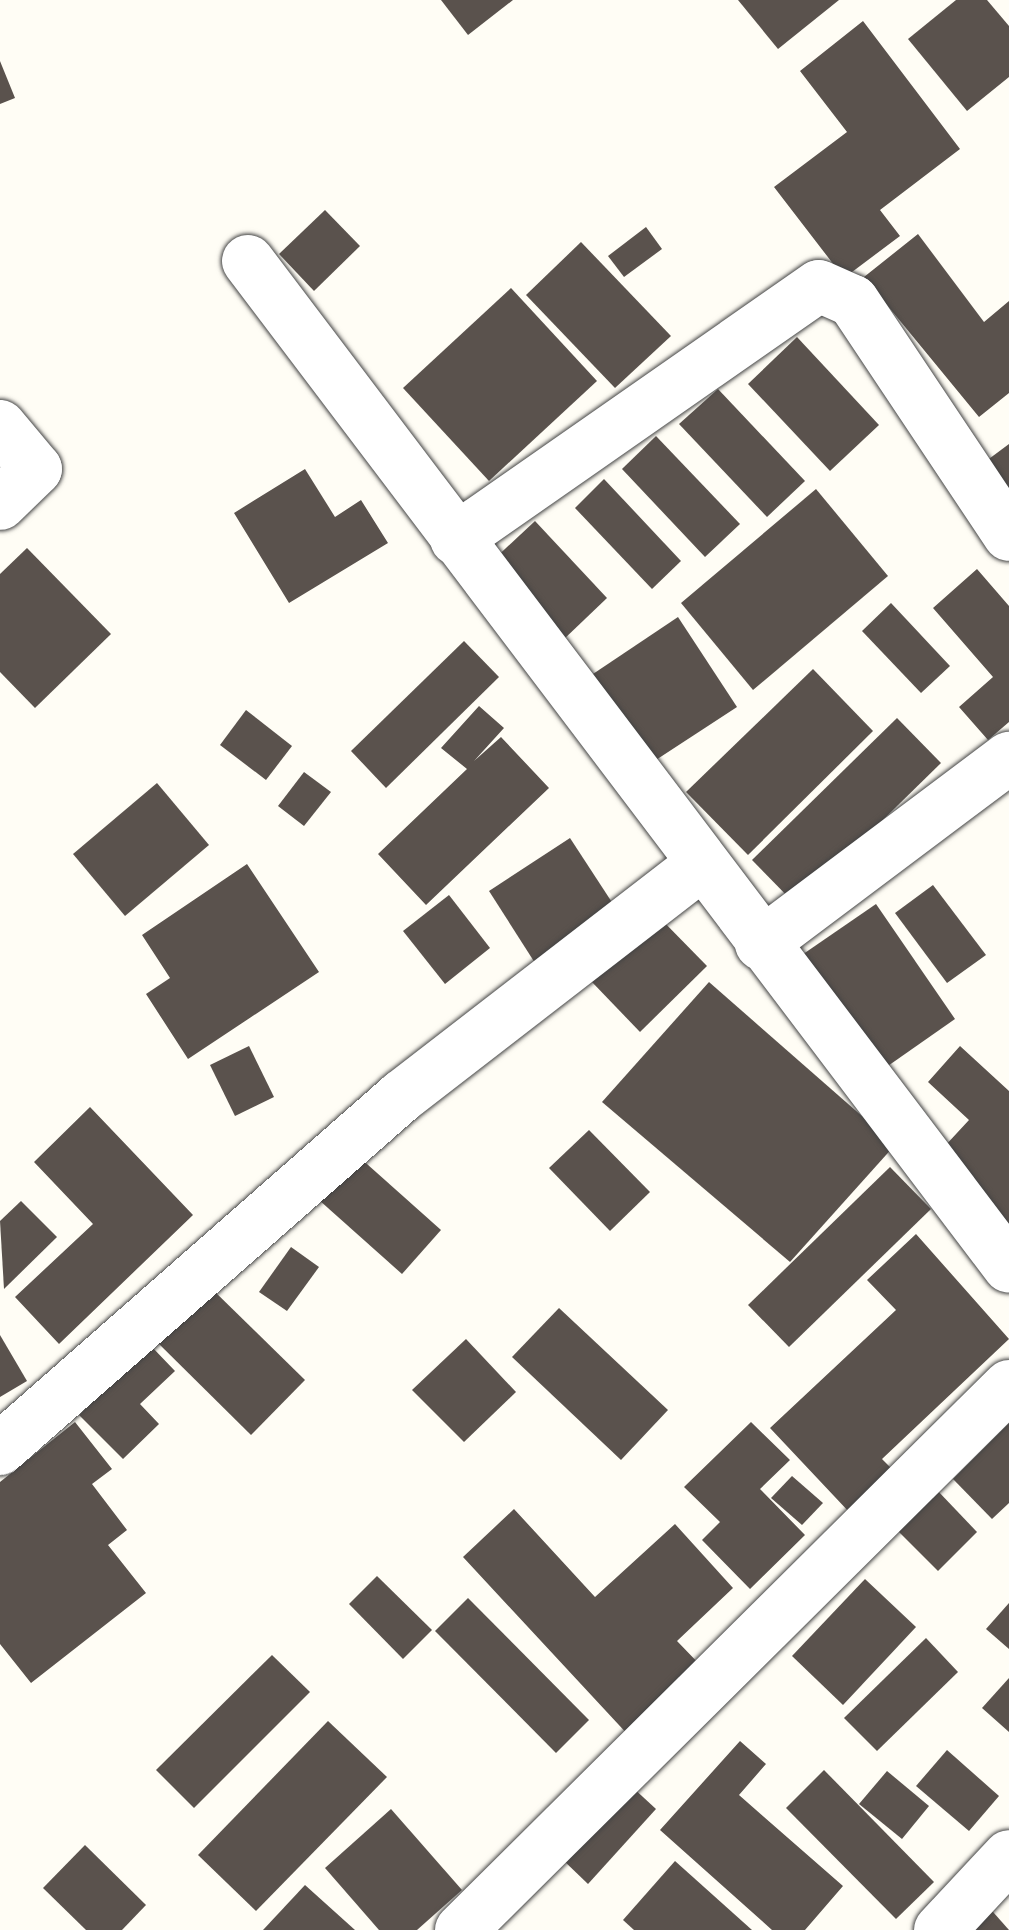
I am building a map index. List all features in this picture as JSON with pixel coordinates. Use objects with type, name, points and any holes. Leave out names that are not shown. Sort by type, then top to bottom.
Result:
[{"type":"street","points":[[248,261],[701,865],[1009,1266]]},
{"type":"street","points":[[456,539],[820,286],[853,300],[1009,535]]},
{"type":"street","points":[[0,426],[36,469],[0,504]]},
{"type":"street","points":[[761,944],[1009,758]]},
{"type":"street","points":[[0,1449],[402,1096],[701,865]]},
{"type":"street","points":[[462,1930],[1009,1386]]},
{"type":"street","points":[[940,1930],[1009,1856]]},
{"type":"building","points":[[441,0],[513,0],[468,35]]},
{"type":"building","points":[[738,0],[839,0],[778,49]]},
{"type":"building","points":[[956,0],[987,0],[1009,26],[1009,77],[967,111],[908,39]]},
{"type":"building","points":[[863,21],[960,149],[880,210],[900,236],[844,278],[774,187],[847,132],[800,71]]},
{"type":"building","points":[[0,61],[15,98],[0,104]]},
{"type":"building","points":[[325,210],[360,246],[314,291],[279,254]]},
{"type":"building","points":[[646,227],[662,249],[624,277],[608,256]]},
{"type":"building","points":[[918,234],[984,322],[1009,301],[1009,393],[979,417],[864,277]]},
{"type":"building","points":[[581,242],[671,336],[615,388],[526,295]]},
{"type":"building","points":[[511,288],[597,381],[489,481],[403,388]]},
{"type":"building","points":[[797,337],[879,425],[830,471],[748,384]]},
{"type":"building","points":[[718,389],[805,481],[767,517],[679,424]]},
{"type":"building","points":[[656,436],[740,524],[705,557],[622,469]]},
{"type":"building","points":[[1009,444],[1009,516],[974,470]]},
{"type":"building","points":[[305,469],[335,517],[361,500],[388,543],[289,603],[234,513]]},
{"type":"building","points":[[604,479],[681,561],[652,589],[575,508]]},
{"type":"building","points":[[816,489],[888,576],[753,690],[681,603]]},
{"type":"building","points":[[535,521],[607,598],[562,641],[489,564]]},
{"type":"building","points":[[27,548],[111,634],[35,708],[0,672],[0,574]]},
{"type":"building","points":[[977,569],[1009,606],[1009,722],[988,740],[959,707],[993,677],[933,608]]},
{"type":"building","points":[[891,603],[950,666],[921,693],[862,631]]},
{"type":"building","points":[[678,617],[737,707],[639,771],[581,682]]},
{"type":"building","points":[[464,641],[499,677],[386,788],[351,751]]},
{"type":"building","points":[[813,669],[873,731],[748,855],[686,792]]},
{"type":"building","points":[[479,706],[504,728],[474,761],[501,737],[549,788],[426,905],[378,854],[467,769],[441,748]]},
{"type":"building","points":[[246,710],[292,746],[266,780],[220,745]]},
{"type":"building","points":[[897,718],[941,763],[796,905],[752,860]]},
{"type":"building","points":[[304,772],[331,792],[304,826],[278,806]]},
{"type":"building","points":[[157,783],[209,845],[125,916],[73,854]]},
{"type":"building","points":[[570,838],[617,910],[535,963],[489,891]]},
{"type":"building","points":[[247,864],[319,972],[188,1059],[146,994],[170,978],[142,935]]},
{"type":"building","points":[[933,885],[986,955],[947,983],[895,913]]},
{"type":"building","points":[[449,895],[490,948],[445,984],[403,931]]},
{"type":"building","points":[[876,904],[955,1019],[875,1075],[796,959]]},
{"type":"building","points":[[657,915],[707,966],[640,1032],[591,981]]},
{"type":"building","points":[[709,982],[895,1145],[790,1262],[602,1102]]},
{"type":"building","points":[[249,1046],[274,1097],[235,1116],[210,1065]]},
{"type":"building","points":[[960,1046],[1009,1091],[1009,1231],[931,1161],[969,1120],[928,1082]]},
{"type":"building","points":[[90,1107],[193,1215],[59,1344],[15,1297],[93,1224],[34,1162]]},
{"type":"building","points":[[589,1130],[650,1192],[610,1231],[549,1168]]},
{"type":"building","points":[[358,1156],[441,1230],[402,1274],[319,1200]]},
{"type":"building","points":[[890,1167],[931,1209],[789,1347],[748,1305]]},
{"type":"building","points":[[21,1201],[57,1237],[4,1289],[0,1221]]},
{"type":"building","points":[[916,1234],[1009,1339],[882,1459],[894,1471],[850,1513],[770,1428],[896,1310],[867,1280]]},
{"type":"building","points":[[291,1247],[319,1267],[287,1311],[259,1292]]},
{"type":"building","points":[[210,1287],[305,1380],[251,1435],[156,1341]]},
{"type":"building","points":[[559,1308],[668,1410],[621,1460],[512,1357]]},
{"type":"building","points":[[0,1335],[27,1381],[0,1397]]},
{"type":"building","points":[[466,1339],[516,1392],[464,1442],[412,1390]]},
{"type":"building","points":[[151,1346],[175,1371],[140,1404],[159,1424],[123,1459],[79,1415]]},
{"type":"building","points":[[75,1422],[112,1469],[92,1484],[127,1530],[108,1545],[146,1593],[31,1683],[0,1644],[0,1482]]},
{"type":"building","points":[[751,1422],[790,1460],[760,1489],[805,1535],[750,1589],[702,1540],[720,1522],[684,1487]]},
{"type":"building","points":[[1009,1423],[1009,1503],[992,1519],[953,1479]]},
{"type":"building","points":[[792,1476],[823,1503],[802,1525],[771,1498]]},
{"type":"building","points":[[936,1489],[977,1532],[938,1571],[896,1529]]},
{"type":"building","points":[[514,1509],[595,1597],[675,1524],[733,1588],[677,1641],[705,1670],[631,1738],[463,1557]]},
{"type":"building","points":[[377,1576],[432,1630],[403,1659],[349,1604]]},
{"type":"building","points":[[865,1579],[916,1627],[843,1705],[792,1656]]},
{"type":"building","points":[[468,1598],[589,1720],[556,1753],[435,1631]]},
{"type":"building","points":[[1009,1603],[1009,1649],[986,1629]]},
{"type":"building","points":[[926,1638],[958,1672],[877,1751],[844,1718]]},
{"type":"building","points":[[272,1655],[310,1692],[194,1808],[156,1770]]},
{"type":"building","points":[[1009,1678],[1009,1732],[982,1708]]},
{"type":"building","points":[[328,1721],[387,1777],[256,1911],[198,1855]]},
{"type":"building","points":[[740,1741],[766,1764],[739,1795],[843,1886],[805,1930],[772,1930],[660,1830]]},
{"type":"building","points":[[947,1750],[999,1796],[969,1831],[916,1786]]},
{"type":"building","points":[[824,1770],[934,1882],[896,1919],[786,1808]]},
{"type":"building","points":[[887,1771],[929,1806],[902,1839],[859,1804]]},
{"type":"building","points":[[630,1785],[656,1809],[588,1884],[562,1859]]},
{"type":"building","points":[[391,1809],[462,1890],[417,1930],[379,1930],[325,1868]]},
{"type":"building","points":[[85,1845],[146,1905],[122,1930],[86,1930],[43,1888]]},
{"type":"building","points":[[675,1861],[752,1930],[634,1930],[623,1920]]},
{"type":"building","points":[[305,1885],[355,1930],[263,1930]]},
{"type":"building","points":[[978,1895],[1009,1930],[940,1930]]}]
